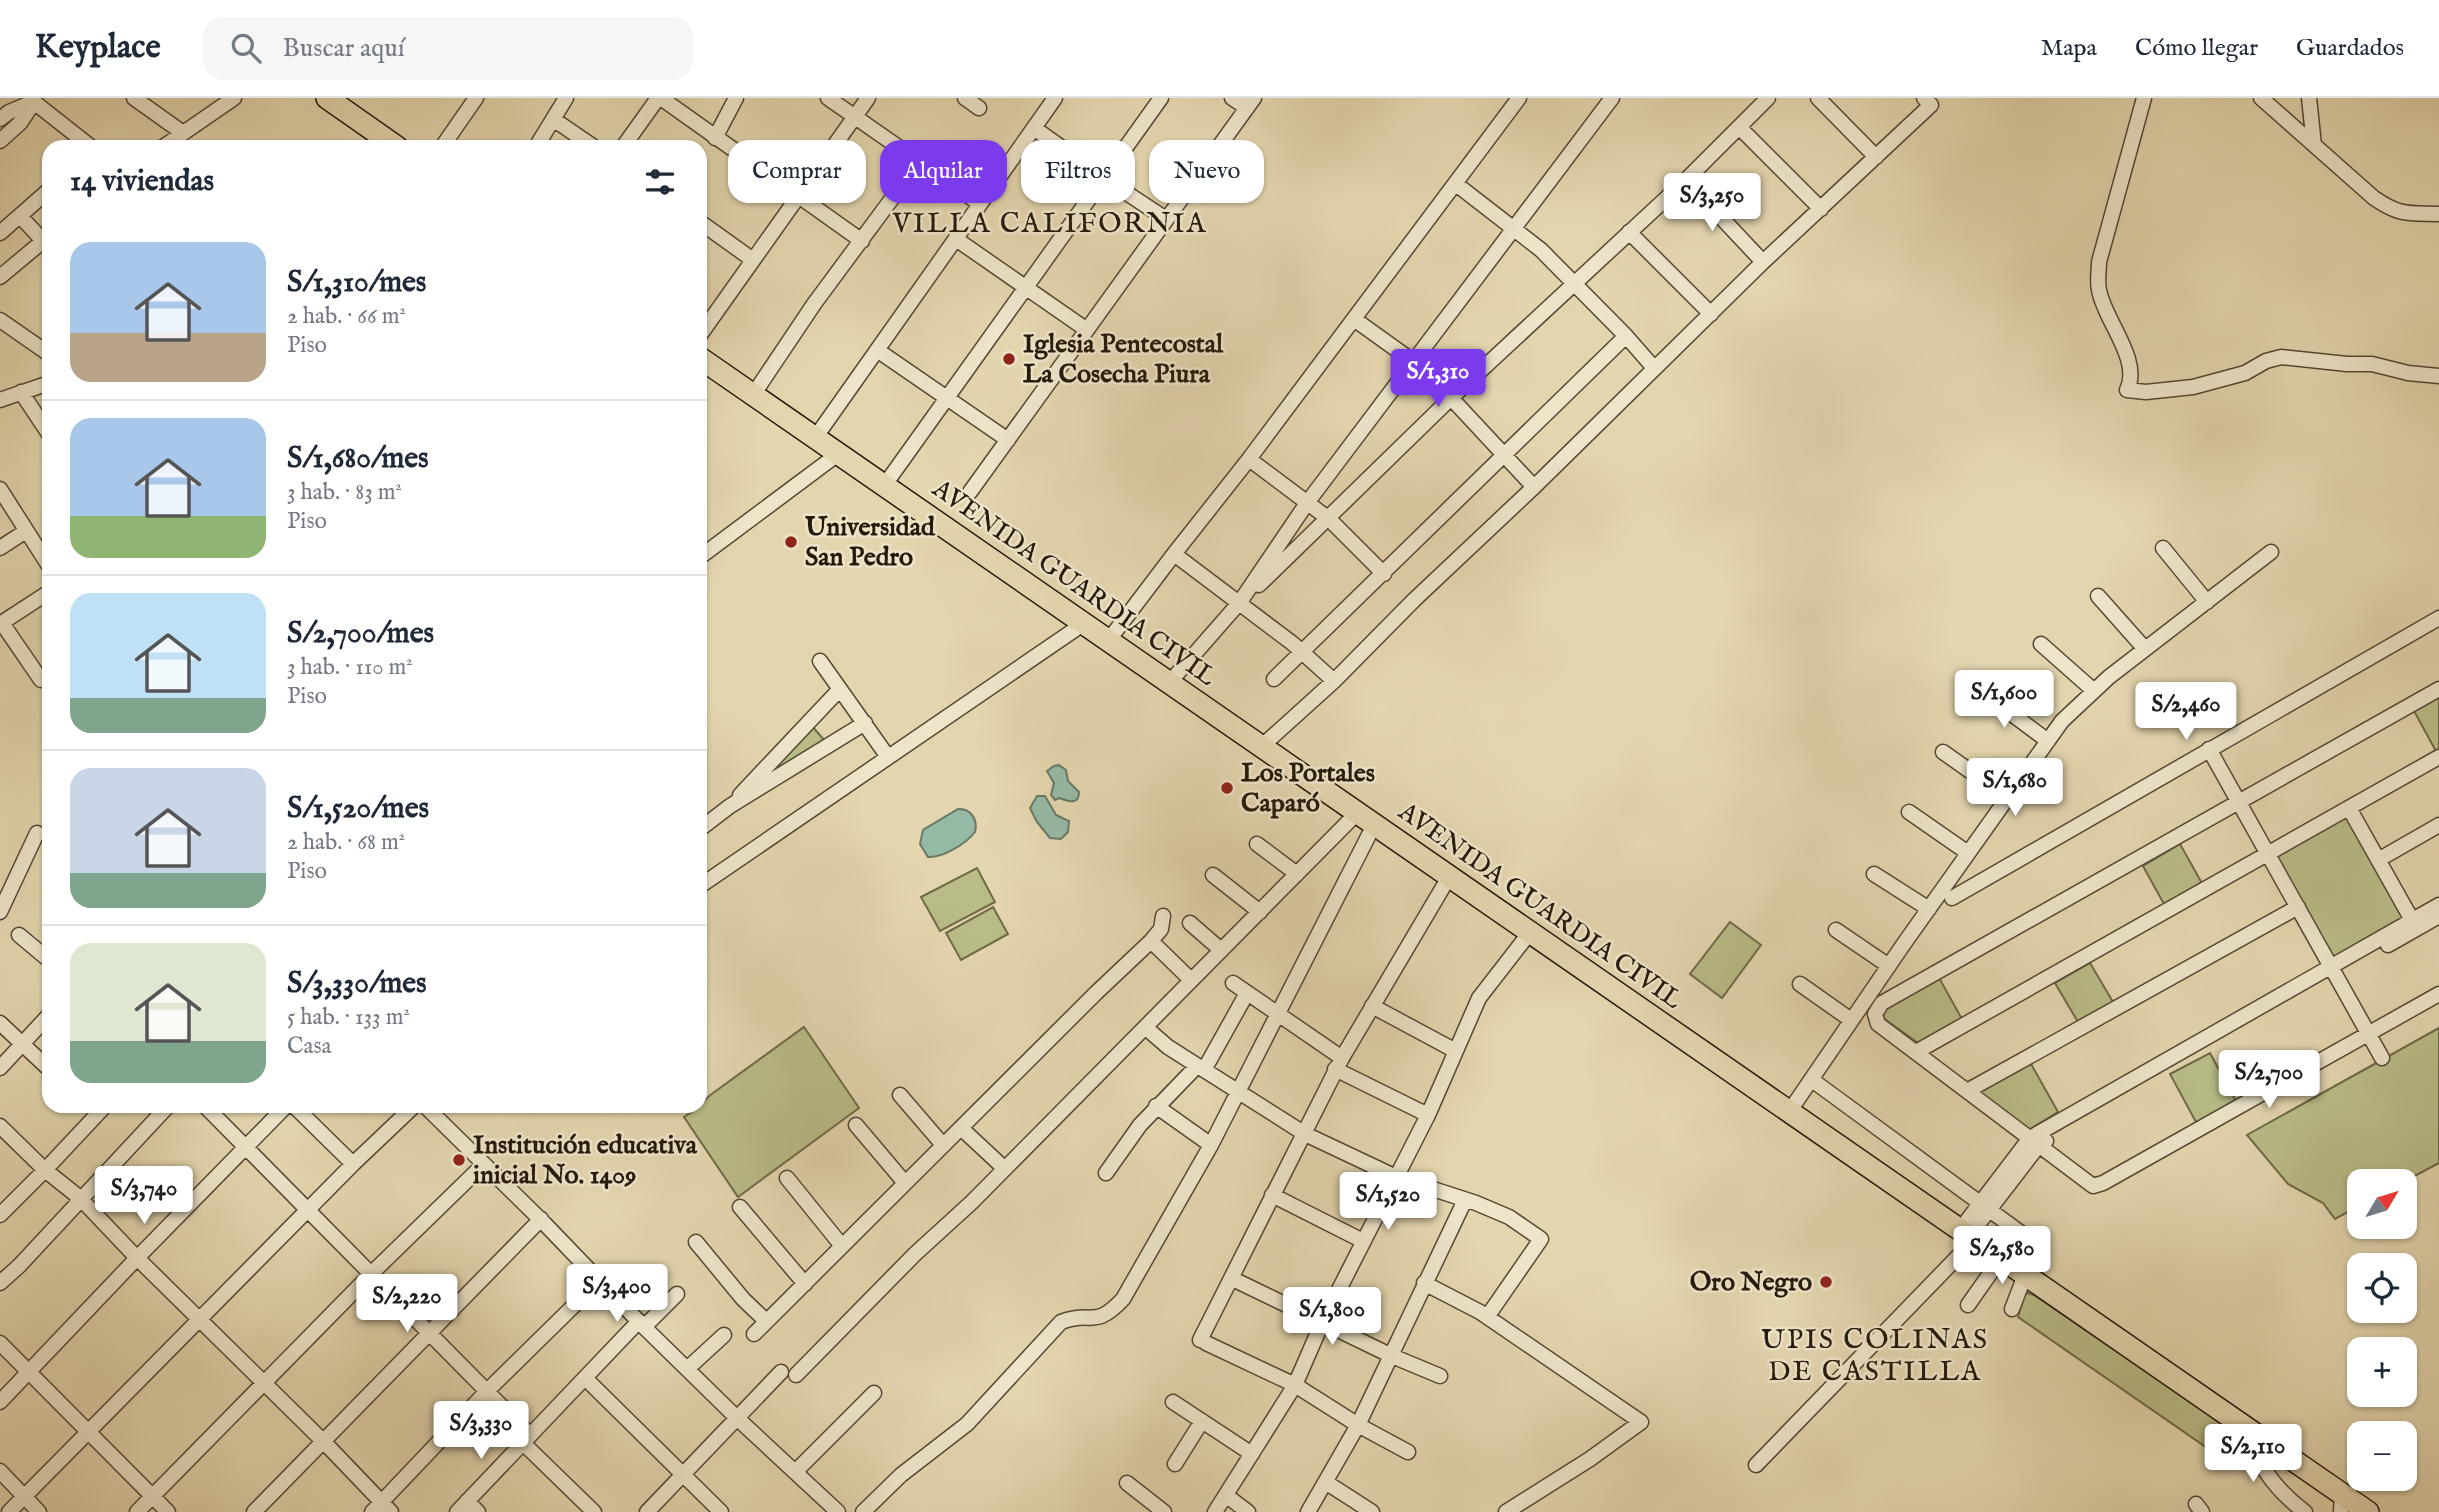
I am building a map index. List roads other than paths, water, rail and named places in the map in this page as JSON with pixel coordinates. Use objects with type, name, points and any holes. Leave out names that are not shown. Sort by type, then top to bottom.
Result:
[{"type":"highway","points":[[327,98],[387,140]]},
{"type":"highway","name":"AVENIDA GUARDIA CIVIL","points":[[707,363],[2243,1426],[2341,1503],[2368,1512]]},
{"type":"street","points":[[134,98],[183,133]]},
{"type":"street","points":[[173,140],[234,98]]},
{"type":"street","points":[[447,140],[477,98]]},
{"type":"street","points":[[540,140],[566,98]]},
{"type":"street","points":[[628,140],[659,98],[728,147]]},
{"type":"street","points":[[715,138],[736,98]]},
{"type":"street","points":[[828,98],[887,140]]},
{"type":"street","points":[[838,140],[867,98]]},
{"type":"street","points":[[965,98],[979,108]]},
{"type":"street","points":[[815,438],[1055,98]]},
{"type":"street","points":[[1131,140],[1161,98]]},
{"type":"street","points":[[970,492],[1250,103],[1232,98]]},
{"type":"street","points":[[1108,641],[1249,459],[1518,98]]},
{"type":"street","points":[[1240,603],[1307,503],[1612,98]]},
{"type":"street","points":[[1169,683],[1240,603],[1451,398],[1686,180],[1768,98]]},
{"type":"street","points":[[1818,98],[1876,157]]},
{"type":"street","points":[[1261,747],[1334,681],[1763,262],[1931,105],[1924,98]]},
{"type":"street","points":[[2144,98],[2099,262],[2098,275],[2098,287],[2103,303],[2129,360],[2130,384],[2127,390],[2146,392],[2193,387],[2245,373],[2266,361],[2281,357],[2372,364],[2408,373],[2439,376]]},
{"type":"street","points":[[2261,98],[2387,207],[2399,212],[2439,214]]},
{"type":"street","points":[[2309,98],[2314,145]]},
{"type":"street","points":[[3,112],[36,100]]},
{"type":"street","points":[[0,141],[20,123],[36,100]]},
{"type":"street","points":[[36,100],[83,140]]},
{"type":"street","points":[[553,119],[584,140]]},
{"type":"street","points":[[1738,127],[1821,209]]},
{"type":"street","points":[[1034,128],[1051,140]]},
{"type":"street","points":[[1686,180],[1763,262]]},
{"type":"street","points":[[1456,184],[1541,250],[1654,368]]},
{"type":"street","points":[[0,233],[42,196]]},
{"type":"street","points":[[1135,198],[1167,219]]},
{"type":"street","points":[[707,325],[793,203]]},
{"type":"street","points":[[808,203],[862,241]]},
{"type":"street","points":[[753,395],[814,304],[889,203]]},
{"type":"street","points":[[884,486],[1086,203]]},
{"type":"street","points":[[20,216],[42,236]]},
{"type":"street","points":[[707,227],[753,260]]},
{"type":"street","points":[[1629,232],[1711,314]]},
{"type":"street","points":[[956,239],[1087,330]]},
{"type":"street","points":[[0,277],[42,245]]},
{"type":"street","points":[[1354,319],[1414,361],[1534,487]]},
{"type":"street","points":[[0,320],[42,349]]},
{"type":"street","points":[[1274,679],[1626,336]]},
{"type":"street","points":[[877,350],[1008,440]]},
{"type":"street","points":[[11,395],[42,385]]},
{"type":"street","points":[[0,386],[42,428]]},
{"type":"street","points":[[707,552],[838,454]]},
{"type":"street","points":[[1249,459],[1329,519],[1384,574]]},
{"type":"street","points":[[1,494],[42,555]]},
{"type":"street","points":[[0,548],[26,531]]},
{"type":"street","points":[[2164,548],[2207,602]]},
{"type":"street","points":[[1789,1112],[1888,966],[2062,721],[2093,691],[2145,649],[2272,552]]},
{"type":"street","points":[[1174,554],[1302,652],[1334,681]]},
{"type":"street","points":[[2098,596],[2145,649]]},
{"type":"street","points":[[41,680],[1,623],[42,597]]},
{"type":"street","points":[[1952,898],[2439,618]]},
{"type":"street","points":[[707,881],[1083,624]]},
{"type":"street","points":[[2041,644],[2093,691]]},
{"type":"street","points":[[820,662],[888,757]]},
{"type":"street","points":[[2439,689],[1879,1005],[1875,1014],[1878,1024],[2090,1186],[2098,1185],[2439,994]]},
{"type":"street","points":[[730,806],[840,690]]},
{"type":"street","points":[[1981,691],[2048,741]]},
{"type":"street","points":[[707,824],[730,806],[865,723]]},
{"type":"street","points":[[2209,749],[2382,1059]]},
{"type":"street","points":[[1943,752],[2008,797]]},
{"type":"street","points":[[1916,1052],[2439,757]]},
{"type":"street","points":[[2349,808],[2412,920]]},
{"type":"street","points":[[1909,812],[1968,853]]},
{"type":"street","points":[[647,1512],[738,1419],[972,1202],[1297,874],[1365,819]]},
{"type":"street","points":[[863,1512],[901,1475],[967,1424],[1061,1322],[1074,1317],[1098,1319],[1110,1313],[1123,1299],[1211,1145],[1278,1015],[1365,819]]},
{"type":"street","points":[[2378,860],[2439,825]]},
{"type":"street","points":[[0,912],[37,833]]},
{"type":"street","points":[[1257,844],[1297,874]]},
{"type":"street","points":[[1874,874],[1929,909]]},
{"type":"street","points":[[1213,875],[1260,912]]},
{"type":"street","points":[[1408,1452],[1357,1425],[1295,1385],[1203,1341],[1272,1195],[1339,1063],[1449,877]]},
{"type":"street","points":[[1756,1465],[1968,1235],[1985,1206],[2035,1142],[2060,1131],[2333,971],[2439,905]]},
{"type":"street","points":[[1967,1091],[2298,907]]},
{"type":"street","points":[[754,1334],[1151,941],[1161,929],[1163,916]]},
{"type":"street","points":[[2333,971],[2439,916]]},
{"type":"street","points":[[1189,923],[1221,950]]},
{"type":"street","points":[[1836,930],[1888,966]]},
{"type":"street","points":[[1215,1512],[1295,1385],[1322,1323],[1428,1115],[1454,1049],[1479,998],[1531,931]]},
{"type":"street","points":[[19,935],[42,954]]},
{"type":"street","points":[[1151,941],[1191,980]]},
{"type":"street","points":[[1233,984],[1339,1063],[1428,1115]]},
{"type":"street","points":[[1800,985],[1851,1020]]},
{"type":"street","points":[[1106,1173],[1156,1106],[1200,1068],[1247,993]]},
{"type":"street","points":[[1372,1006],[1454,1049]]},
{"type":"street","points":[[0,1023],[42,1063]]},
{"type":"street","points":[[0,1068],[42,1023]]},
{"type":"street","points":[[1145,1027],[1168,1047],[1305,1133],[1396,1177],[1509,1217],[1541,1239],[1487,1317]]},
{"type":"street","points":[[1812,1080],[2040,1247]]},
{"type":"street","points":[[900,1095],[943,1145]]},
{"type":"street","points":[[1156,1106],[1211,1145]]},
{"type":"street","points":[[0,1215],[45,1170],[94,1113]]},
{"type":"street","points":[[0,1283],[19,1266],[160,1113]]},
{"type":"street","points":[[212,1113],[487,1391],[526,1439],[594,1512]]},
{"type":"street","points":[[0,1402],[279,1113]]},
{"type":"street","points":[[302,1113],[353,1164]]},
{"type":"street","points":[[9,1512],[199,1318],[407,1113]]},
{"type":"street","points":[[432,1113],[541,1219],[641,1324],[838,1512]]},
{"type":"street","points":[[856,1125],[905,1183]]},
{"type":"street","points":[[0,1126],[45,1170],[80,1198],[137,1258],[324,1442],[382,1509],[487,1391],[600,1280]]},
{"type":"street","points":[[961,1128],[1005,1168]]},
{"type":"street","points":[[137,1512],[372,1273],[484,1164]]},
{"type":"street","points":[[787,1178],[842,1246]]},
{"type":"street","points":[[1272,1195],[1363,1241]]},
{"type":"street","points":[[1308,1512],[1327,1483],[1392,1356],[1465,1200]]},
{"type":"street","points":[[740,1207],[805,1284]]},
{"type":"street","points":[[254,1512],[541,1219]]},
{"type":"street","points":[[696,1242],[743,1299],[766,1321]]},
{"type":"street","points":[[1968,1305],[2001,1258]]},
{"type":"street","points":[[2012,1309],[2025,1275]]},
{"type":"street","points":[[1239,1282],[1392,1356],[1440,1376]]},
{"type":"street","points":[[1424,1283],[1487,1317],[1641,1422],[1590,1459],[1506,1512]]},
{"type":"street","points":[[478,1512],[462,1507],[585,1377],[677,1294]]},
{"type":"street","points":[[687,1369],[724,1335]]},
{"type":"street","points":[[0,1343],[168,1512]]},
{"type":"street","points":[[585,1377],[721,1512]]},
{"type":"street","points":[[794,1472],[874,1393]]},
{"type":"street","points":[[1173,1402],[1252,1454]]},
{"type":"street","points":[[1175,1464],[1202,1421]]},
{"type":"street","points":[[2243,1426],[2254,1455],[2272,1481],[2290,1501],[2305,1512]]},
{"type":"street","points":[[0,1471],[39,1512]]},
{"type":"street","points":[[1127,1483],[1164,1512]]},
{"type":"street","points":[[1327,1483],[1372,1512]]},
{"type":"street","points":[[1227,1496],[1248,1512]]},
{"type":"place","name":"Iglesia Pentecostal La Cosecha Piura","points":[[1009,359]]},
{"type":"place","name":"Universidad San Pedro","points":[[791,542]]},
{"type":"place","name":"Los Portales Caparó","points":[[1227,788]]},
{"type":"place","name":"Institución educativa inicial No. 1409","points":[[459,1160]]},
{"type":"place","name":"Oro Negro","points":[[1826,1282]]},
{"type":"district","name":"VILLA CALIFORNIA","points":[[1050,224]]},
{"type":"district","name":"UPIS COLINAS DE CASTILLA","points":[[1875,1356]]}]
